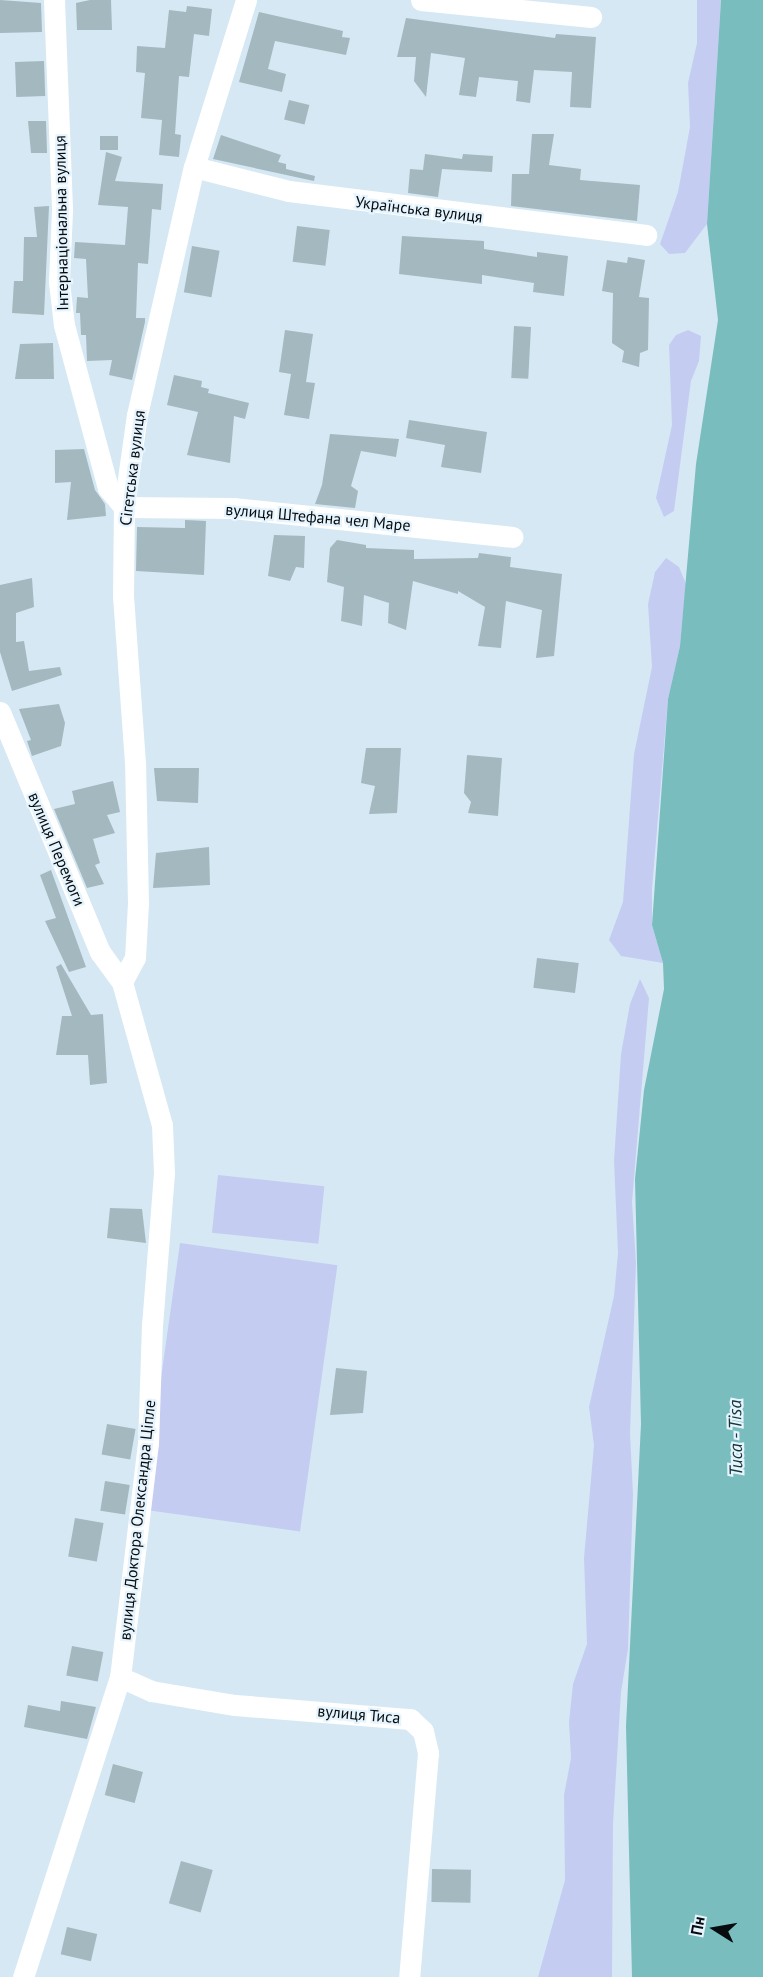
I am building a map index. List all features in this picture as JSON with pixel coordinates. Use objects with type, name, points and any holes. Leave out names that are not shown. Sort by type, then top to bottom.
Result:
[{"type":"street","name":"Інтернаціональна вулиця","points":[[54,0],[62,210],[59,282],[64,325],[108,488],[124,507]]},
{"type":"street","name":"Сігетська вулиця","points":[[122,982],[135,958],[138,903],[135,763],[123,597],[124,507],[137,415],[194,167],[246,0]]},
{"type":"street","points":[[421,0],[591,17]]},
{"type":"street","name":"Українська вулиця","points":[[194,167],[289,191],[646,236]]},
{"type":"street","name":"вулиця Штефана чел Маре","points":[[124,507],[233,508],[512,537]]},
{"type":"street","name":"вулиця Перемоги","points":[[0,712],[100,952],[122,982]]},
{"type":"street","name":"вулиця Доктора Олександра Ціпле","points":[[23,1977],[120,1677],[148,1443],[152,1324],[164,1173],[162,1125],[122,982]]},
{"type":"street","name":"вулиця Тиса","points":[[120,1677],[151,1691],[235,1705],[410,1719],[423,1731],[428,1753],[409,1977]]},
{"type":"shaded area","points":[[697,0],[721,0],[707,224],[685,253],[669,254],[660,244],[678,192],[690,127],[688,83],[697,43]]},
{"type":"shaded area","points":[[688,330],[701,336],[699,361],[691,381],[674,511],[664,517],[656,498],[672,425],[669,345],[676,335]]},
{"type":"shaded area","points":[[666,558],[679,567],[686,584],[680,646],[668,699],[652,889],[652,925],[663,963],[621,956],[609,940],[623,902],[634,754],[652,667],[648,604],[655,572]]},
{"type":"shaded area","points":[[640,979],[649,998],[632,1202],[636,1263],[630,1433],[633,1494],[628,1649],[621,1692],[613,1824],[612,1977],[538,1977],[565,1880],[564,1795],[571,1758],[569,1722],[573,1684],[587,1644],[584,1558],[594,1445],[589,1407],[614,1296],[618,1253],[614,1161],[621,1054],[630,1004]]},
{"type":"shaded area","points":[[218,1175],[324,1186],[318,1244],[212,1233]]},
{"type":"shaded area","points":[[180,1243],[337,1265],[300,1532],[143,1509]]},
{"type":"water","name":"Тиса - Tisa","points":[[721,0],[763,0],[763,1977],[632,1977],[626,1726],[641,1424],[635,1179],[644,1090],[664,989],[663,963],[652,925],[668,699],[680,646],[696,464],[718,320],[707,224]]},
{"type":"building","points":[[0,0],[41,3],[42,32],[0,33]]},
{"type":"building","points":[[111,0],[112,30],[77,30],[76,3]]},
{"type":"building","points":[[187,6],[212,9],[209,36],[194,34],[189,77],[179,76],[175,134],[181,135],[179,157],[159,155],[162,120],[141,118],[145,73],[136,72],[137,46],[165,48],[169,10],[186,12]]},
{"type":"building","points":[[259,12],[343,31],[342,37],[350,38],[346,55],[275,41],[268,69],[286,74],[282,92],[239,82]]},
{"type":"building","points":[[406,18],[555,38],[556,34],[596,37],[591,108],[570,107],[572,72],[534,70],[530,103],[516,101],[518,81],[479,77],[476,97],[459,95],[465,58],[431,53],[426,97],[414,81],[416,57],[397,57]]},
{"type":"building","points":[[44,61],[45,96],[16,97],[15,62]]},
{"type":"building","points":[[289,100],[309,105],[305,124],[284,119]]},
{"type":"building","points":[[28,121],[46,121],[47,153],[31,153]]},
{"type":"building","points":[[532,134],[554,134],[549,165],[581,169],[580,180],[640,185],[637,221],[511,206],[512,174],[529,174]]},
{"type":"building","points":[[221,135],[281,155],[278,162],[286,164],[286,169],[315,176],[314,181],[213,159]]},
{"type":"building","points":[[100,136],[118,136],[118,150],[100,150]]},
{"type":"building","points":[[106,152],[122,157],[115,181],[163,184],[161,210],[152,209],[148,264],[138,263],[136,318],[145,318],[145,322],[132,380],[109,375],[112,360],[87,361],[86,335],[81,335],[80,313],[76,313],[77,297],[88,298],[86,259],[74,258],[75,242],[125,245],[128,207],[98,205]]},
{"type":"building","points":[[425,154],[462,159],[463,154],[493,156],[492,172],[442,169],[438,197],[408,193],[410,169],[423,170]]},
{"type":"building","points":[[49,206],[44,315],[12,313],[14,281],[23,281],[24,237],[37,237],[34,207]]},
{"type":"building","points":[[297,226],[330,230],[325,266],[293,262]]},
{"type":"building","points":[[402,236],[484,241],[484,249],[537,257],[537,252],[568,256],[564,296],[533,292],[534,283],[482,275],[482,284],[399,274]]},
{"type":"building","points":[[192,246],[220,251],[211,297],[184,292]]},
{"type":"building","points":[[628,257],[645,260],[639,297],[649,298],[648,350],[640,353],[639,367],[622,362],[624,351],[612,343],[613,293],[602,291],[607,260],[627,263]]},
{"type":"building","points":[[514,326],[531,327],[528,379],[511,378]]},
{"type":"building","points":[[285,330],[313,334],[306,382],[315,383],[309,419],[284,415],[291,374],[279,372]]},
{"type":"building","points":[[53,343],[54,379],[15,379],[20,344]]},
{"type":"building","points":[[174,375],[202,381],[201,387],[209,389],[208,393],[249,403],[245,419],[234,416],[230,463],[187,455],[198,412],[167,405]]},
{"type":"building","points":[[409,420],[487,432],[481,473],[441,467],[445,445],[406,438]]},
{"type":"building","points":[[330,434],[399,439],[396,457],[361,451],[351,486],[358,491],[355,508],[315,504],[322,485]]},
{"type":"building","points":[[84,449],[95,490],[105,504],[106,516],[67,520],[71,482],[55,483],[55,450]]},
{"type":"building","points":[[185,520],[206,521],[204,575],[136,571],[137,527],[185,528]]},
{"type":"building","points":[[274,535],[305,536],[304,568],[296,567],[290,581],[268,576]]},
{"type":"building","points":[[337,540],[366,545],[366,548],[414,550],[414,559],[478,558],[479,553],[511,557],[510,567],[562,574],[554,656],[536,658],[542,610],[506,601],[501,648],[478,646],[485,607],[458,591],[458,594],[413,581],[406,630],[388,623],[389,603],[364,595],[362,626],[341,621],[344,587],[327,582],[330,548]]},
{"type":"building","points":[[32,578],[34,607],[16,613],[16,642],[24,641],[29,671],[60,667],[62,675],[12,691],[0,652],[0,585]]},
{"type":"building","points":[[59,704],[65,723],[61,746],[32,756],[27,741],[31,740],[19,709]]},
{"type":"building","points":[[366,748],[401,748],[397,813],[369,814],[375,786],[361,783]]},
{"type":"building","points":[[467,755],[502,758],[498,816],[468,813],[471,802],[464,793]]},
{"type":"building","points":[[154,768],[199,768],[198,803],[157,801]]},
{"type":"building","points":[[113,781],[120,812],[107,815],[115,833],[93,839],[100,863],[95,865],[104,884],[87,888],[54,809],[75,804],[72,791]]},
{"type":"building","points":[[209,847],[210,885],[153,888],[156,853]]},
{"type":"building","points":[[51,870],[86,967],[69,972],[45,921],[56,918],[40,875]]},
{"type":"building","points":[[537,958],[579,963],[575,993],[533,988]]},
{"type":"building","points":[[61,964],[91,1015],[103,1014],[107,1083],[90,1085],[88,1055],[56,1055],[62,1016],[72,1016],[56,967]]},
{"type":"building","points":[[110,1208],[142,1209],[146,1243],[107,1238]]},
{"type":"building","points":[[336,1368],[367,1371],[363,1413],[330,1415]]},
{"type":"building","points":[[107,1424],[136,1429],[130,1460],[102,1455]]},
{"type":"building","points":[[105,1481],[130,1485],[125,1515],[100,1511]]},
{"type":"building","points":[[75,1518],[104,1523],[97,1561],[68,1556]]},
{"type":"building","points":[[72,1646],[103,1652],[98,1682],[66,1675]]},
{"type":"building","points":[[61,1701],[96,1707],[87,1739],[24,1727],[28,1705],[60,1711]]},
{"type":"building","points":[[113,1764],[143,1772],[135,1803],[105,1795]]},
{"type":"building","points":[[181,1861],[213,1870],[201,1912],[169,1903]]},
{"type":"building","points":[[432,1869],[471,1870],[470,1903],[431,1902]]},
{"type":"building","points":[[67,1927],[97,1934],[91,1961],[61,1954]]}]
